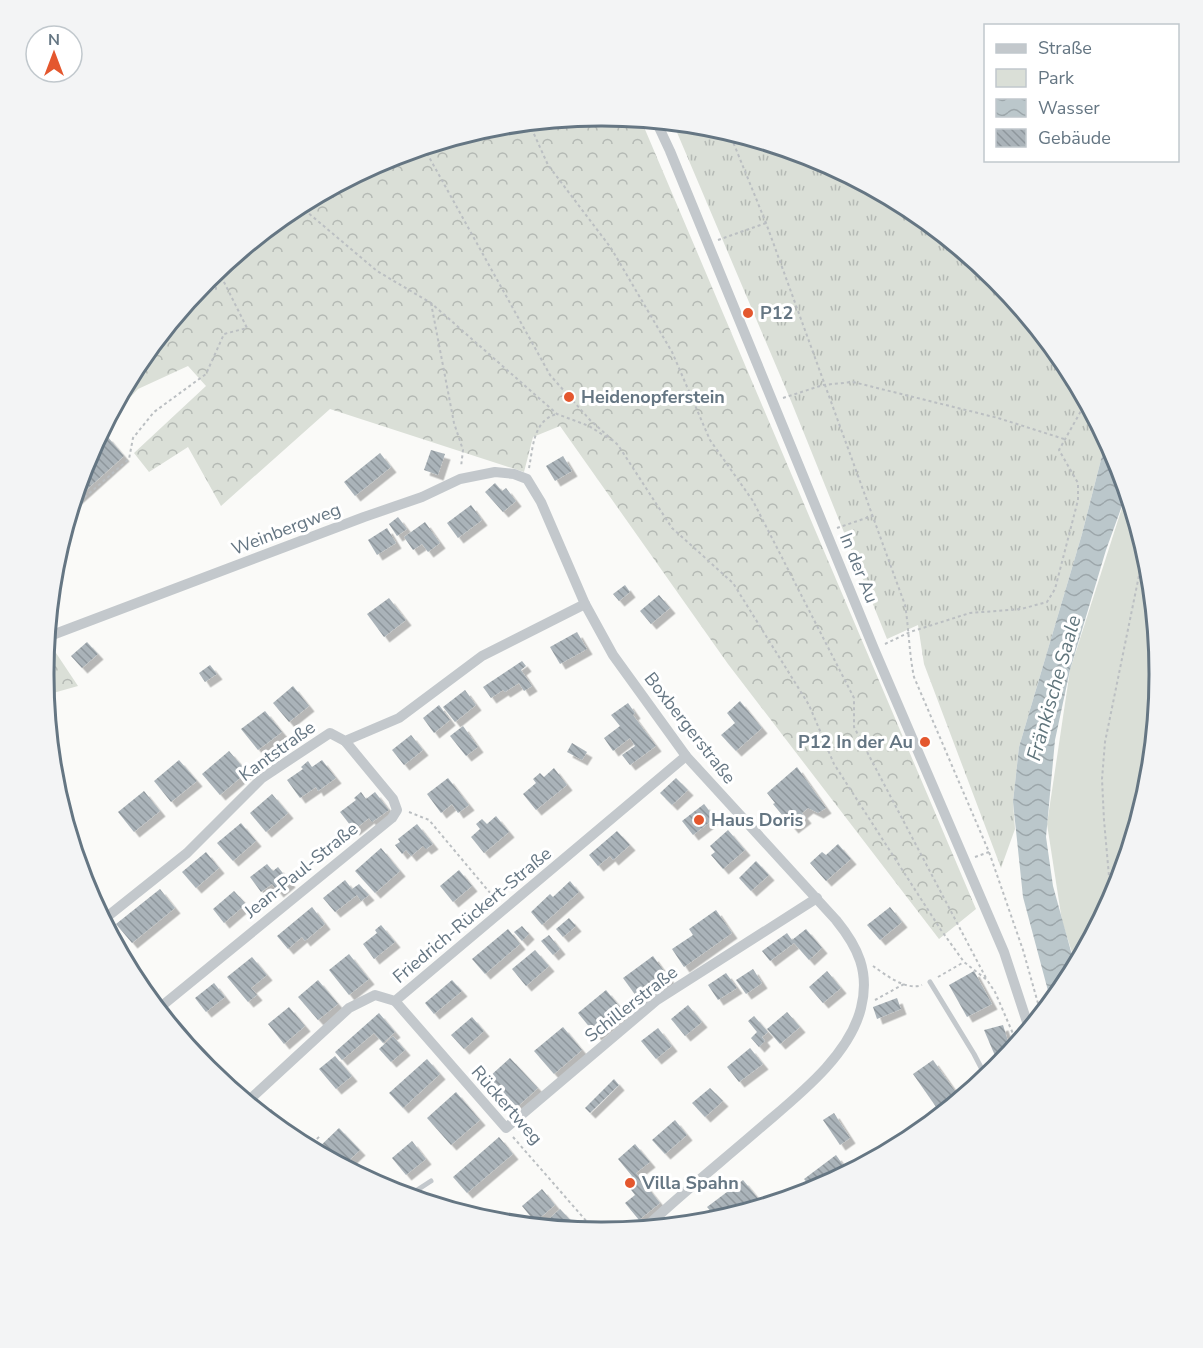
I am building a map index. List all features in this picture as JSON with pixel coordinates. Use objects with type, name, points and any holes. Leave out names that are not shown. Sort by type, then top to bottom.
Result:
[{"type":"street","name":"In der Au","points":[[660,130],[710,243],[827,532],[856,597],[874,649],[1004,952],[1026,1019]]},
{"type":"street","name":"Weinbergweg","points":[[55,634],[422,496],[460,479],[495,471],[527,479]]},
{"type":"street","name":"Boxbergerstraße","points":[[527,479],[541,502],[585,604],[613,655],[686,756],[817,898],[854,943],[861,958],[862,1007],[844,1043],[801,1093],[656,1218]]},
{"type":"street","name":"Kantstraße","points":[[109,915],[187,853],[262,778],[330,733],[345,741],[399,718],[482,656],[585,604]]},
{"type":"street","name":"Jean-Paul-Straße","points":[[165,1004],[392,818],[397,810],[393,800],[345,741]]},
{"type":"street","name":"Friedrich-Rückert-Straße","points":[[254,1097],[349,1008],[375,994],[395,1001],[686,756]]},
{"type":"street","name":"Schillerstraße","points":[[506,1128],[657,1000],[817,898]]},
{"type":"street","name":"Rückertweg","points":[[395,1001],[506,1128]]},
{"type":"lane","points":[[930,982],[981,1068]]},
{"type":"lane","points":[[418,1189],[431,1181]]},
{"type":"path","points":[[533,131],[548,165],[611,248],[672,352],[710,440],[753,501],[854,698],[854,727],[995,992],[1013,1035]]},
{"type":"path","points":[[733,143],[766,223],[823,385],[905,605],[910,632],[909,655],[914,677],[989,852],[1023,950],[1038,1004]]},
{"type":"path","points":[[428,155],[550,375],[590,420],[618,445],[672,528],[733,582],[809,705],[834,764],[894,860],[964,962],[987,980]]},
{"type":"path","points":[[308,212],[377,271],[431,303],[558,414],[589,426],[618,445]]},
{"type":"path","points":[[710,243],[766,223]]},
{"type":"path","points":[[83,499],[129,459],[133,438],[154,412],[206,375],[224,334],[247,328],[223,279]]},
{"type":"path","points":[[431,303],[454,423],[463,450],[460,479]]},
{"type":"path","points":[[773,401],[823,385],[853,381],[998,418],[1064,439]]},
{"type":"path","points":[[874,649],[910,632],[970,613],[1021,609],[1047,602],[1055,589],[1078,500],[1078,483],[1059,450],[1081,410]]},
{"type":"path","points":[[527,479],[536,430],[553,415],[558,414]]},
{"type":"path","points":[[827,532],[872,516]]},
{"type":"path","points":[[1109,878],[1102,779],[1105,741],[1139,574]]},
{"type":"path","points":[[414,813],[429,820],[504,909]]},
{"type":"path","points":[[965,861],[989,852]]},
{"type":"path","points":[[867,959],[874,967],[904,984],[916,987],[930,982],[964,962]]},
{"type":"path","points":[[862,1007],[904,984]]},
{"type":"path","name":"Rückertweg","points":[[506,1128],[586,1221]]},
{"type":"path","points":[[315,1140],[320,1136]]},
{"type":"green space","points":[[602,126],[645,129],[976,909],[939,939],[728,664],[560,426],[533,437],[524,472],[330,409],[221,506],[188,447],[149,472],[134,453],[206,386],[188,366],[138,389],[126,402],[167,341],[214,287],[241,262],[297,219],[359,183],[426,156],[495,137],[566,128]]},
{"type":"green space","points":[[677,132],[743,145],[811,168],[844,183],[906,219],[962,262],[1013,313],[1057,370],[1093,432],[1102,454],[1082,534],[1019,747],[1013,802],[1015,829],[1001,868],[924,664],[918,625],[887,639],[791,401]]},
{"type":"green space","points":[[1122,506],[1138,567],[1144,603],[1148,638],[1148,710],[1138,781],[1120,850],[1093,916],[1072,954],[1062,921],[1047,824],[1070,670]]},
{"type":"green space","points":[[55,651],[78,686],[55,693]]},
{"type":"water","name":"Fränkische Saale","points":[[1102,454],[1122,505],[1106,550],[1070,670],[1055,740],[1046,837],[1053,886],[1072,955],[1048,991],[1023,897],[1013,802],[1019,747],[1082,534]]},
{"type":"building","points":[[108,437],[124,456],[86,490]]},
{"type":"building","points":[[431,450],[445,454],[438,475],[424,470]]},
{"type":"building","points":[[380,453],[391,467],[355,496],[344,482]]},
{"type":"building","points":[[563,456],[572,471],[555,481],[546,466]]},
{"type":"building","points":[[495,483],[502,491],[506,488],[516,501],[503,512],[485,492]]},
{"type":"building","points":[[471,505],[482,520],[458,538],[447,523]]},
{"type":"building","points":[[398,517],[407,529],[397,536],[389,524]]},
{"type":"building","points":[[425,522],[440,543],[428,552],[422,544],[413,550],[404,537]]},
{"type":"building","points":[[387,528],[396,543],[377,555],[368,540]]},
{"type":"building","points":[[625,585],[630,592],[619,601],[613,594]]},
{"type":"building","points":[[659,595],[670,608],[651,624],[640,611]]},
{"type":"building","points":[[389,598],[406,620],[384,637],[367,614]]},
{"type":"building","points":[[577,632],[587,649],[560,664],[550,647]]},
{"type":"building","points":[[87,642],[98,654],[82,668],[71,656]]},
{"type":"building","points":[[522,661],[526,666],[521,670],[532,686],[524,691],[519,683],[491,698],[483,687]]},
{"type":"building","points":[[210,665],[217,674],[205,682],[199,673]]},
{"type":"building","points":[[293,686],[309,706],[289,722],[273,703]]},
{"type":"building","points":[[465,690],[476,705],[455,722],[443,707]]},
{"type":"building","points":[[740,701],[762,728],[736,751],[721,735],[735,723],[727,713]]},
{"type":"building","points":[[628,703],[635,713],[633,715],[656,746],[630,765],[622,755],[635,746],[630,738],[613,751],[604,738],[620,726],[611,715]]},
{"type":"building","points":[[439,705],[450,720],[434,733],[423,718]]},
{"type":"building","points":[[265,711],[282,732],[258,750],[241,729]]},
{"type":"building","points":[[463,726],[478,747],[466,756],[450,736]]},
{"type":"building","points":[[411,735],[423,750],[404,765],[392,750]]},
{"type":"building","points":[[572,743],[587,752],[582,760],[567,752]]},
{"type":"building","points":[[229,751],[247,772],[220,795],[202,774]]},
{"type":"building","points":[[179,760],[197,781],[171,802],[154,781]]},
{"type":"building","points":[[322,760],[336,778],[318,791],[316,787],[300,798],[287,780],[303,769],[301,767],[308,761],[312,767]]},
{"type":"building","points":[[797,767],[826,808],[818,813],[808,808],[802,813],[806,818],[793,828],[767,793]]},
{"type":"building","points":[[554,768],[567,785],[536,810],[523,794],[536,783],[533,779],[540,773],[544,777]]},
{"type":"building","points":[[448,778],[469,805],[458,813],[452,804],[441,813],[427,794]]},
{"type":"building","points":[[676,778],[688,790],[672,805],[660,793]]},
{"type":"building","points":[[144,791],[160,811],[134,832],[118,812]]},
{"type":"building","points":[[361,792],[366,799],[375,792],[389,810],[372,822],[369,818],[354,830],[340,812],[356,800],[354,798]]},
{"type":"building","points":[[272,794],[288,813],[266,832],[250,813]]},
{"type":"building","name":"Haus Doris","points":[[704,804],[715,818],[693,835],[682,821]]},
{"type":"building","points":[[496,816],[509,832],[484,853],[471,837],[480,829],[476,824],[482,819],[487,824]]},
{"type":"building","points":[[241,823],[256,841],[233,861],[217,843]]},
{"type":"building","points":[[417,824],[433,844],[426,849],[423,846],[411,856],[406,850],[402,854],[395,845],[400,842],[398,839]]},
{"type":"building","points":[[728,830],[745,850],[723,869],[711,855],[715,852],[710,846]]},
{"type":"building","points":[[617,831],[630,845],[613,860],[610,856],[598,866],[589,855]]},
{"type":"building","points":[[838,844],[851,859],[826,881],[810,863],[822,852],[826,855]]},
{"type":"building","points":[[381,848],[400,871],[375,893],[355,871]]},
{"type":"building","points":[[206,852],[219,868],[196,888],[182,872]]},
{"type":"building","points":[[756,861],[769,875],[751,891],[739,878]]},
{"type":"building","points":[[267,864],[273,871],[278,867],[290,882],[278,892],[272,884],[261,892],[250,877]]},
{"type":"building","points":[[459,870],[472,886],[453,902],[440,886]]},
{"type":"building","points":[[345,880],[352,889],[359,884],[369,895],[361,901],[357,895],[335,912],[323,898]]},
{"type":"building","points":[[570,881],[579,892],[542,925],[531,912],[550,894],[553,897]]},
{"type":"building","points":[[160,889],[175,908],[132,943],[116,924]]},
{"type":"building","points":[[234,891],[246,904],[224,923],[213,909]]},
{"type":"building","points":[[312,907],[325,924],[305,941],[302,937],[288,949],[277,936]]},
{"type":"building","points":[[890,907],[902,922],[880,940],[867,925]]},
{"type":"building","points":[[716,910],[732,933],[684,967],[672,949],[693,935],[689,929]]},
{"type":"building","points":[[569,918],[576,926],[563,937],[556,929]]},
{"type":"building","points":[[381,925],[395,942],[374,959],[363,944],[377,933],[375,930]]},
{"type":"building","points":[[522,926],[529,934],[522,941],[514,932]]},
{"type":"building","points":[[508,929],[520,944],[485,974],[472,959]]},
{"type":"building","points":[[806,929],[822,948],[809,960],[794,943],[770,961],[762,951],[787,933],[792,940]]},
{"type":"building","points":[[549,935],[560,949],[553,955],[541,941]]},
{"type":"building","points":[[535,950],[549,966],[526,986],[512,969]]},
{"type":"building","points":[[349,954],[369,979],[349,995],[329,970]]},
{"type":"building","points":[[653,956],[669,978],[639,1000],[623,978]]},
{"type":"building","points":[[252,957],[267,975],[251,988],[257,995],[248,1002],[227,977]]},
{"type":"building","points":[[753,969],[762,983],[746,994],[736,980]]},
{"type":"building","points":[[827,971],[841,988],[823,1003],[809,987]]},
{"type":"building","points":[[974,971],[992,1004],[967,1017],[949,985]]},
{"type":"building","points":[[726,973],[737,988],[718,1000],[708,985]]},
{"type":"building","points":[[318,980],[338,1004],[318,1020],[298,997]]},
{"type":"building","points":[[452,980],[462,991],[434,1014],[425,1003]]},
{"type":"building","points":[[214,983],[225,997],[206,1012],[195,998]]},
{"type":"building","points":[[606,990],[624,1012],[596,1035],[578,1013]]},
{"type":"building","points":[[897,998],[901,1009],[877,1019],[873,1007]]},
{"type":"building","points":[[688,1005],[702,1022],[685,1036],[671,1019]]},
{"type":"building","points":[[289,1007],[305,1026],[284,1044],[268,1024]]},
{"type":"building","points":[[787,1012],[800,1027],[780,1044],[767,1029]]},
{"type":"building","points":[[379,1013],[395,1032],[383,1043],[374,1033],[342,1060],[335,1052]]},
{"type":"building","points":[[754,1016],[768,1032],[762,1037],[765,1041],[759,1047],[751,1038],[757,1032],[748,1021]]},
{"type":"building","points":[[472,1017],[484,1031],[464,1049],[451,1035]]},
{"type":"building","points":[[1003,1025],[1008,1041],[995,1055],[984,1030]]},
{"type":"building","points":[[563,1027],[582,1050],[554,1074],[534,1051]]},
{"type":"building","points":[[658,1028],[672,1046],[656,1059],[641,1041]]},
{"type":"building","points":[[393,1036],[405,1050],[391,1062],[379,1049]]},
{"type":"building","points":[[750,1048],[763,1064],[739,1082],[727,1067]]},
{"type":"building","points":[[335,1056],[352,1076],[336,1089],[319,1069]]},
{"type":"building","points":[[510,1058],[538,1088],[517,1107],[489,1077]]},
{"type":"building","points":[[427,1059],[440,1074],[403,1108],[389,1093]]},
{"type":"building","points":[[933,1060],[955,1091],[936,1107],[913,1074]]},
{"type":"building","points":[[614,1079],[619,1085],[590,1113],[585,1108]]},
{"type":"building","points":[[710,1088],[723,1101],[705,1117],[692,1103]]},
{"type":"building","points":[[456,1092],[480,1120],[451,1145],[427,1118]]},
{"type":"building","points":[[834,1113],[850,1138],[840,1145],[823,1120]]},
{"type":"building","points":[[675,1120],[687,1135],[665,1154],[652,1140]]},
{"type":"building","points":[[339,1128],[360,1150],[350,1160],[322,1144]]},
{"type":"building","points":[[499,1137],[513,1154],[467,1193],[453,1177]]},
{"type":"building","points":[[412,1141],[426,1159],[406,1175],[392,1158]]},
{"type":"building","points":[[635,1144],[650,1162],[636,1173],[660,1203],[639,1220],[625,1203],[635,1195],[625,1182],[632,1176],[618,1159]]},
{"type":"building","points":[[836,1155],[843,1165],[806,1182],[804,1179]]},
{"type":"building","points":[[743,1180],[758,1198],[710,1211],[707,1207]]},
{"type":"building","points":[[542,1189],[555,1205],[540,1218],[531,1217],[522,1206]]},
{"type":"building","points":[[560,1209],[571,1220],[566,1220],[549,1219]]},
{"type":"place","name":"P12","points":[[748,313]]},
{"type":"place","name":"Heidenopferstein","points":[[569,397]]},
{"type":"place","name":"P12 In der Au","points":[[925,742]]},
{"type":"place","name":"Haus Doris","points":[[699,820]]},
{"type":"place","name":"Villa Spahn","points":[[630,1183]]}]
